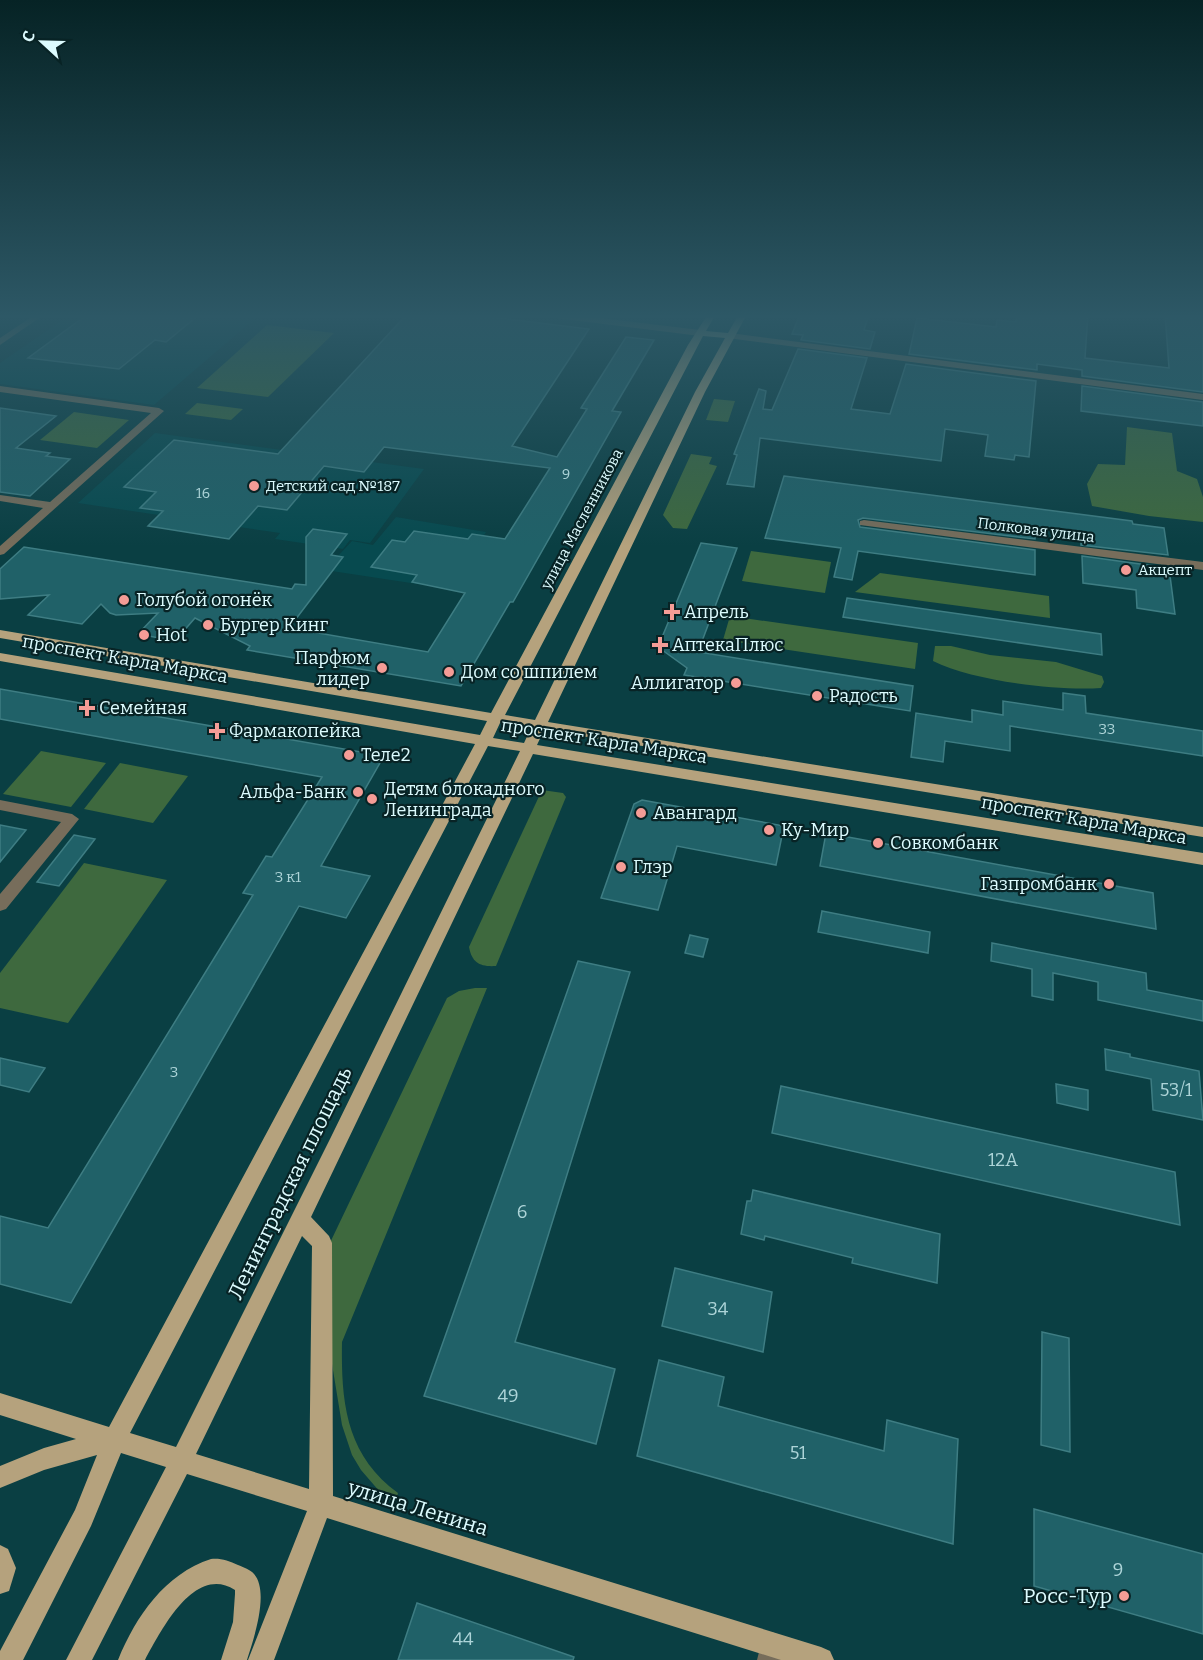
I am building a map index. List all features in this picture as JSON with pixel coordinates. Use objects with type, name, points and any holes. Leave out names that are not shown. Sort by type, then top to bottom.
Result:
[{"type":"main road","name":"улица Масленникова","points":[[484,741],[669,391]]},
{"type":"main road","points":[[538,725],[700,391]]},
{"type":"main road","name":"проспект Карла Маркса","points":[[0,634],[495,718],[1203,832]]},
{"type":"main road","name":"проспект Карла Маркса","points":[[0,657],[484,741],[1203,859]]},
{"type":"main road","name":"Ленинградская площадь","points":[[79,1660],[181,1461],[300,1220],[428,959],[538,725]]},
{"type":"main road","name":"Ленинградская площадь","points":[[9,1660],[83,1518],[115,1439],[484,741]]},
{"type":"main road","points":[[261,1660],[321,1504],[322,1243],[300,1220]]},
{"type":"main road","name":"улица Ленина","points":[[0,1404],[321,1504],[771,1653],[821,1660]]},
{"type":"main road","points":[[0,1477],[44,1459],[115,1439]]},
{"type":"main road","points":[[0,1557],[4,1568],[0,1582]]},
{"type":"main road","points":[[132,1660],[146,1633],[171,1597],[193,1578],[211,1571],[228,1572],[246,1583],[249,1602],[246,1629],[234,1660]]},
{"type":"street","points":[[0,552],[159,411],[18,391]]},
{"type":"street","points":[[1153,391],[1203,398]]},
{"type":"street","points":[[0,498],[52,506]]},
{"type":"street","name":"Полковая улица","points":[[864,523],[1203,566]]},
{"type":"street","points":[[0,805],[72,819],[0,905]]},
{"type":"shaded area","points":[[55,391],[170,391],[154,405]]},
{"type":"shaded area","name":"Детский сад №187","points":[[155,433],[424,469],[370,543],[350,540],[343,549],[275,539],[280,533],[78,503]]},
{"type":"shaded area","points":[[396,517],[486,532],[459,576],[433,572],[424,585],[325,570],[352,541],[373,545]]},
{"type":"green space","points":[[224,391],[274,391],[268,397]]},
{"type":"green space","points":[[714,399],[735,401],[728,422],[706,420]]},
{"type":"green space","points":[[197,403],[243,409],[231,420],[185,414]]},
{"type":"green space","points":[[74,412],[129,420],[97,448],[40,440]]},
{"type":"green space","points":[[1127,427],[1172,433],[1177,471],[1197,479],[1203,497],[1203,522],[1092,506],[1087,484],[1098,464],[1125,465]]},
{"type":"green space","points":[[691,454],[712,457],[709,464],[717,466],[687,529],[673,528],[663,515]]},
{"type":"green space","points":[[751,551],[831,562],[825,593],[742,581]]},
{"type":"green space","points":[[880,573],[1049,596],[1050,618],[855,592]]},
{"type":"green space","points":[[730,616],[918,643],[915,669],[723,640]]},
{"type":"green space","points":[[935,646],[951,646],[990,655],[1056,662],[1102,676],[1104,682],[1101,688],[1083,689],[1039,686],[992,679],[933,661]]},
{"type":"green space","points":[[41,751],[106,763],[71,807],[3,794]]},
{"type":"green space","points":[[120,763],[188,776],[153,823],[84,809]]},
{"type":"green space","points":[[542,790],[563,793],[566,797],[496,966],[481,965],[472,957],[469,947]]},
{"type":"green space","points":[[84,863],[167,880],[68,1023],[0,1008],[0,973]]},
{"type":"green space","points":[[487,988],[342,1342],[343,1386],[350,1426],[367,1462],[398,1493],[395,1503],[380,1492],[361,1470],[352,1455],[342,1425],[332,1364],[327,1249],[447,998],[459,991]]},
{"type":"building","points":[[336,391],[548,391],[512,446],[557,457],[587,409],[581,408],[591,391],[624,391],[612,411],[621,412],[513,602],[510,602],[461,686],[247,650],[250,646],[195,618],[175,641],[138,634],[158,613],[116,615],[110,613],[101,604],[82,624],[28,615],[49,595],[0,599],[0,569],[24,547],[292,589],[295,584],[306,585],[306,537],[313,529],[347,534],[331,555],[343,557],[289,628],[428,652],[465,593],[412,582],[417,575],[371,567],[392,540],[405,542],[414,531],[468,539],[472,534],[505,539],[550,468],[384,447],[364,472],[324,466],[287,510],[258,506],[229,539],[148,526],[163,511],[140,508],[156,492],[124,487],[174,440],[278,454]]},
{"type":"building","points":[[758,391],[766,391],[763,409],[772,410],[780,391],[857,391],[851,409],[890,414],[897,391],[1035,391],[1029,457],[1015,455],[1014,460],[985,456],[988,435],[945,429],[941,461],[760,438],[754,487],[727,484],[737,455],[734,454]]},
{"type":"building","points":[[1082,391],[1123,391],[1203,402],[1203,426],[1081,411]]},
{"type":"building","points":[[0,408],[56,416],[16,448],[50,453],[46,456],[70,459],[30,496],[0,492]]},
{"type":"building","points":[[784,476],[1132,521],[1133,524],[1164,528],[1168,555],[1081,545],[1081,534],[1036,528],[1035,539],[863,518],[858,520],[860,527],[1035,550],[1035,575],[858,551],[852,580],[834,577],[841,548],[765,538]]},
{"type":"building","points":[[701,543],[737,548],[698,652],[913,686],[910,711],[684,675],[687,668],[658,647]]},
{"type":"building","points":[[1082,556],[1169,568],[1175,614],[1137,608],[1136,590],[1083,583]]},
{"type":"building","points":[[847,598],[1101,634],[1102,655],[843,617]]},
{"type":"building","points":[[0,689],[384,756],[321,866],[370,876],[346,918],[299,906],[71,1303],[0,1284],[0,1216],[48,1228],[253,895],[243,893],[266,856],[272,857],[322,777],[0,719]]},
{"type":"building","points":[[1063,693],[1085,696],[1086,713],[1203,731],[1203,756],[1010,726],[1010,751],[945,741],[943,762],[911,757],[916,713],[972,722],[972,710],[1003,715],[1003,701],[1063,710]]},
{"type":"building","points":[[642,800],[784,826],[776,865],[677,846],[658,910],[601,898],[634,804]]},
{"type":"building","points":[[0,825],[26,830],[0,862]]},
{"type":"building","points":[[826,833],[1153,893],[1156,929],[820,866]]},
{"type":"building","points":[[74,835],[95,839],[59,886],[37,882]]},
{"type":"building","points":[[822,911],[930,932],[928,953],[818,932]]},
{"type":"building","points":[[690,935],[708,939],[703,957],[685,953]]},
{"type":"building","points":[[992,943],[1146,973],[1147,990],[1203,1001],[1203,1021],[1098,1000],[1098,982],[1053,973],[1053,1000],[1032,996],[1032,969],[991,961]]},
{"type":"building","points":[[578,961],[630,972],[515,1342],[615,1369],[596,1444],[424,1396]]},
{"type":"building","points":[[1105,1049],[1130,1054],[1130,1057],[1199,1071],[1203,1120],[1153,1110],[1151,1079],[1106,1070]]},
{"type":"building","points":[[0,1058],[45,1068],[29,1092],[0,1085]]},
{"type":"building","points":[[1056,1084],[1088,1090],[1088,1110],[1057,1103]]},
{"type":"building","points":[[781,1086],[1175,1172],[1180,1225],[772,1133]]},
{"type":"building","points":[[753,1190],[940,1234],[937,1283],[852,1263],[853,1258],[765,1236],[764,1240],[741,1234],[747,1201],[751,1201]]},
{"type":"building","points":[[675,1268],[772,1292],[763,1352],[662,1326]]},
{"type":"building","points":[[1042,1332],[1069,1338],[1070,1452],[1041,1445]]},
{"type":"building","points":[[659,1360],[724,1377],[718,1406],[884,1451],[887,1420],[958,1439],[953,1544],[637,1456]]},
{"type":"building","points":[[1034,1509],[1203,1554],[1203,1634],[1034,1586]]},
{"type":"building","points":[[417,1603],[574,1657],[573,1660],[398,1660]]},
{"type":"place","name":"Детский сад №187","points":[[254,486]]},
{"type":"place","name":"Акцепт","points":[[1126,570]]},
{"type":"place","name":"Голубой огонёк","points":[[124,600]]},
{"type":"place","name":"Апрель","points":[[672,612]]},
{"type":"place","name":"Бургер Кинг","points":[[208,625]]},
{"type":"place","name":"Hot","points":[[144,635]]},
{"type":"place","name":"АптекаПлюс","points":[[660,645]]},
{"type":"place","name":"Парфюм лидер","points":[[382,668]]},
{"type":"place","name":"Дом со шпилем","points":[[449,672]]},
{"type":"place","name":"Аллигатор","points":[[736,683]]},
{"type":"place","name":"Радость","points":[[817,696]]},
{"type":"place","name":"Семейная","points":[[87,708]]},
{"type":"place","name":"Фармакопейка","points":[[217,731]]},
{"type":"place","name":"Теле2","points":[[349,755]]},
{"type":"place","name":"Альфа-Банк","points":[[358,792]]},
{"type":"place","name":"Детям блокадного Ленинграда","points":[[372,799]]},
{"type":"place","name":"Авангард","points":[[641,813]]},
{"type":"place","name":"Ку-Мир","points":[[769,830]]},
{"type":"place","name":"Совкомбанк","points":[[878,843]]},
{"type":"place","name":"Глэр","points":[[621,867]]},
{"type":"place","name":"Газпромбанк","points":[[1109,884]]},
{"type":"place","name":"Росс-Тур","points":[[1124,1596]]}]
